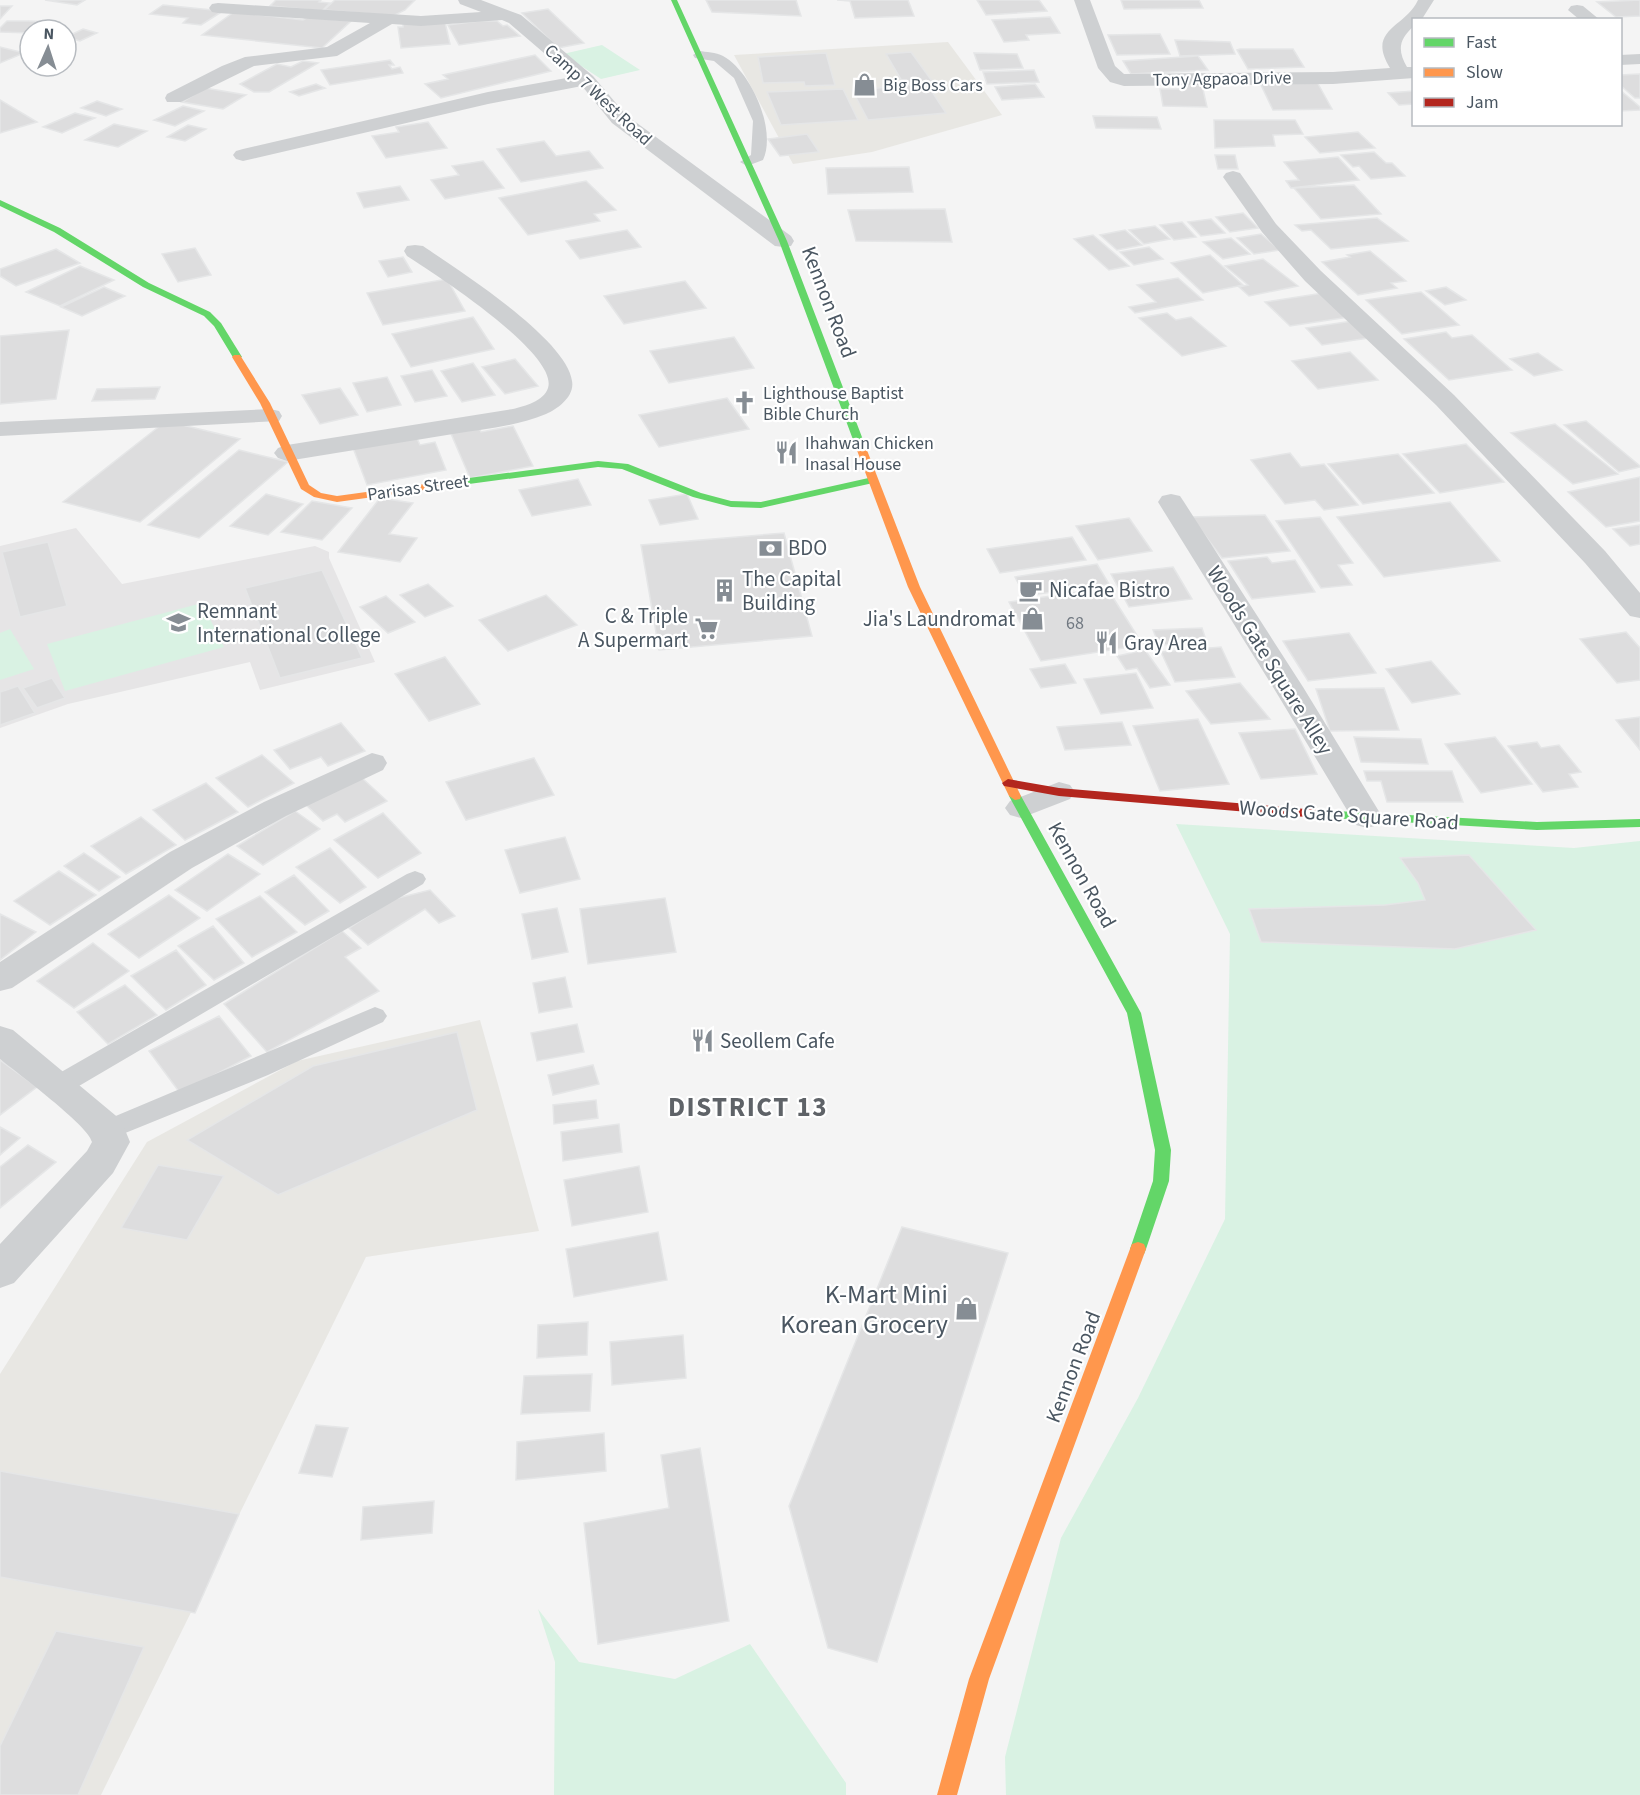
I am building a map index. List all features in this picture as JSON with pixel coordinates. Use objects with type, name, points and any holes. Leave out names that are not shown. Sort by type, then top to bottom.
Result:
[{"type":"main road","name":"Kennon Road","points":[[674,0],[783,241],[914,587],[1014,795],[1134,1013],[1163,1150],[1161,1181],[1130,1277],[979,1679],[947,1795]]},
{"type":"main road","name":"Parisas Street","points":[[0,203],[57,230],[146,285],[207,314],[218,325],[265,403],[305,487],[318,495],[337,499],[598,464],[624,466],[697,495],[731,504],[760,505],[873,480]]},
{"type":"main road","name":"Woods Gate Square Road","points":[[1059,792],[1367,818],[1537,826],[1640,823]]},
{"type":"street","name":"Camp 7 West Road","points":[[466,0],[515,19],[586,80],[619,119],[783,241]]},
{"type":"street","name":"Tony Agpaoa Drive","points":[[1082,0],[1107,68],[1112,75],[1124,80],[1333,78],[1408,73]]},
{"type":"street","points":[[1408,73],[1393,62],[1391,50],[1393,37],[1400,27],[1422,10],[1426,0]]},
{"type":"street","points":[[218,9],[421,21],[507,15]]},
{"type":"street","points":[[1577,10],[1589,18]]},
{"type":"street","points":[[174,98],[251,61],[331,52],[389,19]]},
{"type":"street","points":[[1622,60],[1640,59]]},
{"type":"street","points":[[243,155],[488,98],[586,80]]},
{"type":"street","points":[[1233,177],[1269,228],[1313,276],[1445,400],[1596,557],[1640,610]]},
{"type":"street","points":[[287,453],[516,416],[540,409],[551,401],[559,390],[561,381],[558,371],[531,340],[471,289],[415,251]]},
{"type":"street","points":[[0,429],[270,416]]},
{"type":"street","name":"Woods Gate Square Alley","points":[[1171,502],[1288,687],[1367,818]]},
{"type":"street","points":[[0,979],[181,860],[275,809],[372,763]]},
{"type":"street","name":"Woods Gate Square Road","points":[[1014,795],[1059,792]]},
{"type":"street","points":[[0,1039],[108,1130],[111,1142],[100,1162],[0,1271]]},
{"type":"lane","points":[[699,54],[718,58],[739,76],[760,121],[758,157],[747,162]]},
{"type":"lane","points":[[58,1086],[416,879]]},
{"type":"lane","points":[[108,1130],[259,1068],[375,1016]]},
{"type":"shaded area","name":"Big Boss Cars","points":[[948,42],[1002,115],[872,152],[793,164],[734,55]]},
{"type":"shaded area","name":"Remnant International College","points":[[76,528],[122,584],[315,546],[329,552],[329,558],[375,662],[260,690],[250,662],[68,704],[0,728],[0,546]]},
{"type":"shaded area","points":[[480,1020],[539,1231],[366,1257],[101,1795],[0,1795],[0,1374],[147,1142],[297,1061]]},
{"type":"green space","points":[[602,45],[640,70],[601,79],[563,54]]},
{"type":"green space","points":[[202,603],[224,647],[65,691],[47,644]]},
{"type":"green space","points":[[10,629],[34,669],[0,680],[0,633]]},
{"type":"green space","points":[[1176,824],[1574,848],[1640,841],[1640,1795],[1006,1795],[1005,1757],[1061,1538],[1138,1398],[1225,1219],[1230,934]]},
{"type":"green space","points":[[538,1609],[579,1662],[675,1679],[750,1644],[846,1783],[846,1795],[554,1795],[555,1662]]},
{"type":"building","points":[[45,0],[85,0],[77,5]]},
{"type":"building","points":[[276,0],[321,0],[319,2],[330,3],[322,11],[270,6]]},
{"type":"building","points":[[335,0],[415,0],[405,10],[393,16],[324,10]]},
{"type":"building","points":[[706,0],[796,0],[801,16],[712,12]]},
{"type":"building","points":[[837,0],[908,0],[914,16],[855,18],[850,1]]},
{"type":"building","points":[[977,0],[1039,0],[1047,11],[986,15]]},
{"type":"building","points":[[1121,0],[1199,0],[1203,8],[1124,9]]},
{"type":"building","points":[[1640,0],[1640,16],[1616,17],[1597,2]]},
{"type":"building","points":[[163,5],[223,11],[201,25],[183,23],[188,18],[150,14]]},
{"type":"building","points":[[0,6],[12,6],[0,19]]},
{"type":"building","points":[[548,9],[584,43],[558,48],[522,13]]},
{"type":"building","points":[[234,12],[303,20],[308,17],[351,21],[322,48],[202,35]]},
{"type":"building","points":[[1050,17],[1060,33],[1026,35],[1029,40],[1004,42],[992,20]]},
{"type":"building","points":[[7,21],[18,21],[18,33],[0,32],[0,28]]},
{"type":"building","points":[[497,21],[503,26],[507,25],[520,36],[459,45],[448,25]]},
{"type":"building","points":[[445,22],[450,44],[401,48],[398,27],[403,27],[403,23]]},
{"type":"building","points":[[83,29],[97,33],[80,41],[78,40],[78,31]]},
{"type":"building","points":[[1160,34],[1170,54],[1117,55],[1108,35]]},
{"type":"building","points":[[1175,40],[1230,42],[1235,54],[1180,56]]},
{"type":"building","points":[[0,47],[18,52],[18,56],[0,63]]},
{"type":"building","points":[[1293,49],[1304,67],[1248,69],[1237,50]]},
{"type":"building","points":[[911,52],[932,81],[903,83],[886,54]]},
{"type":"building","points":[[826,53],[835,85],[805,86],[804,82],[763,83],[758,57]]},
{"type":"building","points":[[974,53],[1017,54],[1023,68],[980,70]]},
{"type":"building","points":[[535,55],[551,71],[441,98],[425,84],[448,79],[443,75]]},
{"type":"building","points":[[1198,56],[1208,70],[1131,74],[1123,61]]},
{"type":"building","points":[[390,60],[394,65],[389,65],[392,69],[400,67],[403,73],[330,85],[321,70]]},
{"type":"building","points":[[303,61],[318,63],[269,92],[254,92],[240,84],[277,64],[291,67]]},
{"type":"building","points":[[1034,70],[1039,82],[987,84],[983,72]]},
{"type":"building","points":[[1640,74],[1640,98],[1635,98],[1622,87],[1622,75]]},
{"type":"building","points":[[1317,82],[1332,109],[1273,110],[1260,83]]},
{"type":"building","points":[[316,84],[325,88],[299,96],[290,92]]},
{"type":"building","points":[[927,84],[946,113],[868,120],[852,90]]},
{"type":"building","points":[[1035,84],[1044,97],[1002,100],[995,87]]},
{"type":"building","points":[[1185,85],[1202,85],[1207,107],[1163,106],[1160,89],[1186,89]]},
{"type":"building","points":[[205,88],[246,95],[223,109],[182,102]]},
{"type":"building","points":[[843,89],[858,120],[781,125],[767,92]]},
{"type":"building","points":[[1412,91],[1412,104],[1399,105],[1388,93]]},
{"type":"building","points":[[1622,92],[1640,107],[1640,110],[1622,111]]},
{"type":"building","points":[[0,100],[37,122],[0,133]]},
{"type":"building","points":[[97,101],[122,109],[106,116],[81,108]]},
{"type":"building","points":[[183,106],[204,111],[175,126],[154,120]]},
{"type":"building","points":[[75,113],[95,118],[62,133],[43,127]]},
{"type":"building","points":[[1093,116],[1157,117],[1161,129],[1096,128]]},
{"type":"building","points":[[1214,120],[1295,120],[1303,134],[1273,135],[1275,146],[1215,148]]},
{"type":"building","points":[[428,122],[447,148],[386,158],[372,136],[399,132],[396,127]]},
{"type":"building","points":[[114,124],[147,131],[118,147],[85,140]]},
{"type":"building","points":[[188,125],[206,129],[185,141],[167,137]]},
{"type":"building","points":[[1358,132],[1375,148],[1320,153],[1305,137]]},
{"type":"building","points":[[807,134],[819,152],[780,156],[768,139]]},
{"type":"building","points":[[544,141],[556,156],[589,151],[603,168],[521,182],[497,149]]},
{"type":"building","points":[[1374,152],[1386,163],[1392,163],[1405,176],[1371,179],[1359,166],[1353,167],[1341,155]]},
{"type":"building","points":[[1215,155],[1235,155],[1238,169],[1218,169]]},
{"type":"building","points":[[1338,157],[1359,180],[1291,188],[1286,181],[1299,180],[1284,162]]},
{"type":"building","points":[[483,161],[504,188],[445,199],[431,180],[459,175],[452,166]]},
{"type":"building","points":[[909,167],[913,192],[828,194],[826,168]]},
{"type":"building","points":[[586,181],[616,210],[594,214],[600,221],[528,235],[499,198]]},
{"type":"building","points":[[1354,185],[1381,214],[1321,219],[1294,188]]},
{"type":"building","points":[[400,186],[409,200],[364,208],[357,193]]},
{"type":"building","points":[[945,209],[952,242],[856,241],[848,210]]},
{"type":"building","points":[[1243,213],[1258,228],[1230,232],[1216,217]]},
{"type":"building","points":[[1377,218],[1408,241],[1331,249],[1311,230],[1302,231],[1295,225]]},
{"type":"building","points":[[1211,219],[1225,233],[1201,236],[1188,222]]},
{"type":"building","points":[[1182,222],[1196,237],[1174,240],[1160,225]]},
{"type":"building","points":[[1155,226],[1170,239],[1144,244],[1129,230]]},
{"type":"building","points":[[627,230],[641,247],[580,259],[566,241]]},
{"type":"building","points":[[1125,230],[1142,245],[1117,250],[1100,235]]},
{"type":"building","points":[[1261,234],[1280,250],[1254,254],[1237,238]]},
{"type":"building","points":[[1093,235],[1129,266],[1109,270],[1074,239]]},
{"type":"building","points":[[1231,238],[1250,254],[1223,259],[1203,242]]},
{"type":"building","points":[[1149,247],[1163,259],[1134,265],[1120,252]]},
{"type":"building","points":[[195,248],[211,275],[178,282],[162,254]]},
{"type":"building","points":[[56,249],[80,263],[16,286],[0,276],[0,269]]},
{"type":"building","points":[[1370,251],[1406,281],[1391,283],[1397,288],[1358,295],[1322,262],[1350,257],[1347,255]]},
{"type":"building","points":[[1210,255],[1243,285],[1203,293],[1171,263]]},
{"type":"building","points":[[403,257],[412,272],[388,277],[379,261]]},
{"type":"building","points":[[1263,259],[1298,286],[1249,296],[1239,287],[1248,285],[1225,266]]},
{"type":"building","points":[[80,266],[114,280],[60,306],[26,292]]},
{"type":"building","points":[[1178,278],[1203,300],[1135,313],[1129,307],[1156,302],[1137,285]]},
{"type":"building","points":[[447,279],[465,311],[383,325],[367,293]]},
{"type":"building","points":[[685,281],[706,308],[624,324],[604,296]]},
{"type":"building","points":[[104,287],[125,296],[82,316],[61,307]]},
{"type":"building","points":[[1446,287],[1466,300],[1445,305],[1426,291]]},
{"type":"building","points":[[1421,292],[1459,325],[1402,334],[1366,300]]},
{"type":"building","points":[[1323,293],[1349,317],[1290,326],[1265,302]]},
{"type":"building","points":[[1167,313],[1176,320],[1191,317],[1226,346],[1182,356],[1139,318]]},
{"type":"building","points":[[473,317],[494,349],[411,367],[392,334]]},
{"type":"building","points":[[1352,321],[1369,338],[1322,345],[1306,328]]},
{"type":"building","points":[[69,330],[56,399],[0,404],[0,336]]},
{"type":"building","points":[[1446,332],[1452,338],[1472,335],[1512,370],[1449,380],[1404,339]]},
{"type":"building","points":[[734,337],[754,368],[669,383],[650,351]]},
{"type":"building","points":[[1350,352],[1378,380],[1318,389],[1292,361]]},
{"type":"building","points":[[1538,353],[1562,370],[1534,376],[1510,359]]},
{"type":"building","points":[[515,359],[538,386],[505,394],[482,367]]},
{"type":"building","points":[[473,363],[495,395],[462,402],[441,371]]},
{"type":"building","points":[[432,370],[447,396],[415,402],[401,376]]},
{"type":"building","points":[[387,377],[401,405],[367,412],[353,383]]},
{"type":"building","points":[[160,387],[155,399],[92,401],[97,389]]},
{"type":"building","points":[[340,388],[358,415],[320,424],[302,395]]},
{"type":"building","points":[[727,398],[749,429],[659,447],[639,415]]},
{"type":"building","points":[[166,421],[240,439],[140,522],[63,502]]},
{"type":"building","points":[[1586,421],[1640,467],[1619,472],[1564,425]]},
{"type":"building","points":[[477,424],[481,432],[513,426],[533,466],[470,478],[449,429]]},
{"type":"building","points":[[1555,424],[1618,474],[1573,484],[1511,433]]},
{"type":"building","points":[[415,434],[420,445],[435,442],[446,470],[367,485],[352,445]]},
{"type":"building","points":[[1466,444],[1504,482],[1440,493],[1403,454]]},
{"type":"building","points":[[239,450],[288,462],[199,538],[148,525]]},
{"type":"building","points":[[1290,453],[1301,467],[1324,464],[1358,505],[1324,510],[1315,500],[1285,504],[1251,460]]},
{"type":"building","points":[[1398,454],[1434,493],[1363,504],[1328,464]]},
{"type":"building","points":[[1640,477],[1640,521],[1606,527],[1568,492]]},
{"type":"building","points":[[578,479],[591,505],[532,516],[519,490]]},
{"type":"building","points":[[266,494],[303,504],[268,535],[230,526]]},
{"type":"building","points":[[687,494],[698,519],[660,525],[649,500]]},
{"type":"building","points":[[380,498],[413,503],[389,534],[417,538],[400,562],[338,552]]},
{"type":"building","points":[[312,501],[352,508],[322,540],[281,532]]},
{"type":"building","points":[[1450,502],[1500,561],[1384,577],[1337,517]]},
{"type":"building","points":[[1265,515],[1290,551],[1222,558],[1191,517]]},
{"type":"building","points":[[1320,517],[1353,563],[1338,565],[1352,585],[1321,588],[1276,521]]},
{"type":"building","points":[[1129,518],[1152,551],[1098,560],[1076,526]]},
{"type":"building","points":[[1640,525],[1640,544],[1630,546],[1613,529]]},
{"type":"building","name":"The Capital Building","points":[[784,533],[812,636],[659,650],[641,545]]},
{"type":"building","points":[[1072,537],[1086,560],[1000,573],[987,549]]},
{"type":"building","points":[[48,542],[67,606],[20,617],[2,552]]},
{"type":"building","points":[[1267,557],[1272,563],[1295,560],[1315,592],[1252,599],[1228,561]]},
{"type":"building","points":[[1097,564],[1109,584],[1025,596],[1015,577]]},
{"type":"building","points":[[1173,567],[1192,599],[1129,607],[1111,574]]},
{"type":"building","points":[[322,570],[362,658],[280,678],[245,588]]},
{"type":"building","points":[[428,584],[453,606],[425,617],[400,595]]},
{"type":"building","points":[[1107,588],[1143,645],[1041,661],[1009,602]]},
{"type":"building","points":[[546,595],[577,625],[508,651],[479,620]]},
{"type":"building","points":[[386,596],[415,622],[388,633],[360,607]]},
{"type":"building","points":[[1202,628],[1207,643],[1159,645],[1153,630]]},
{"type":"building","points":[[1626,632],[1640,648],[1640,680],[1617,683],[1580,639]]},
{"type":"building","points":[[1349,633],[1376,673],[1308,681],[1283,641]]},
{"type":"building","points":[[1221,647],[1235,677],[1175,682],[1161,652]]},
{"type":"building","points":[[1145,650],[1170,685],[1150,688],[1137,668],[1126,670],[1117,656]]},
{"type":"building","points":[[445,657],[480,704],[429,721],[395,674]]},
{"type":"building","points":[[1431,661],[1460,694],[1412,703],[1386,669]]},
{"type":"building","points":[[1065,664],[1076,683],[1041,688],[1030,669]]},
{"type":"building","points":[[1136,673],[1153,708],[1101,714],[1084,679]]},
{"type":"building","points":[[52,678],[65,698],[37,708],[23,688]]},
{"type":"building","points":[[1240,683],[1270,719],[1211,724],[1186,691]]},
{"type":"building","points":[[18,686],[35,713],[0,725],[0,692]]},
{"type":"building","points":[[1384,688],[1399,730],[1330,731],[1316,689]]},
{"type":"building","points":[[1640,717],[1640,750],[1616,720]]},
{"type":"building","points":[[1198,719],[1229,784],[1160,791],[1133,726]]},
{"type":"building","points":[[1122,722],[1131,745],[1065,750],[1057,727]]},
{"type":"building","points":[[341,723],[365,751],[328,766],[321,757],[290,769],[274,750]]},
{"type":"building","points":[[1295,729],[1317,774],[1261,779],[1239,733]]},
{"type":"building","points":[[1354,737],[1421,739],[1428,764],[1361,762]]},
{"type":"building","points":[[1495,737],[1532,784],[1481,793],[1445,744]]},
{"type":"building","points":[[1537,742],[1541,748],[1559,745],[1581,772],[1569,774],[1578,787],[1543,792],[1508,746]]},
{"type":"building","points":[[262,755],[294,783],[248,807],[216,778]]},
{"type":"building","points":[[534,758],[554,795],[466,820],[446,782]]},
{"type":"building","points":[[1364,771],[1452,771],[1463,802],[1387,802],[1381,781],[1367,781]]},
{"type":"building","points":[[361,777],[387,801],[345,822],[337,814],[323,821],[305,804]]},
{"type":"building","points":[[206,783],[238,812],[185,840],[153,810]]},
{"type":"building","points":[[295,811],[320,829],[263,865],[237,846]]},
{"type":"building","points":[[383,813],[421,853],[378,878],[334,840]]},
{"type":"building","points":[[141,817],[176,845],[126,874],[91,846]]},
{"type":"building","points":[[565,837],[580,879],[520,893],[505,850]]},
{"type":"building","points":[[330,848],[366,887],[340,903],[296,867]]},
{"type":"building","points":[[84,853],[120,877],[99,891],[64,866]]},
{"type":"building","points":[[228,854],[260,874],[207,911],[175,890]]},
{"type":"building","points":[[1469,855],[1536,930],[1455,949],[1261,942],[1249,909],[1385,905],[1425,900],[1418,883],[1400,858]]},
{"type":"building","points":[[59,871],[96,895],[50,925],[14,901]]},
{"type":"building","points":[[294,875],[329,911],[305,925],[265,892]]},
{"type":"building","points":[[430,890],[455,916],[439,923],[425,909],[368,945],[349,928],[394,899]]},
{"type":"building","points":[[169,895],[200,918],[139,958],[108,934]]},
{"type":"building","points":[[260,896],[297,932],[252,957],[216,919]]},
{"type":"building","points":[[665,898],[676,952],[588,964],[580,909]]},
{"type":"building","points":[[557,908],[568,952],[532,959],[522,914]]},
{"type":"building","points":[[0,914],[36,932],[0,960]]},
{"type":"building","points":[[213,926],[244,963],[214,980],[178,946]]},
{"type":"building","points":[[342,931],[361,948],[345,957],[379,991],[267,1052],[224,1004]]},
{"type":"building","points":[[93,943],[129,971],[74,1008],[37,981]]},
{"type":"building","points":[[176,950],[206,985],[166,1010],[131,976]]},
{"type":"building","points":[[565,977],[572,1007],[539,1013],[533,983]]},
{"type":"building","points":[[125,985],[157,1015],[108,1044],[77,1012]]},
{"type":"building","points":[[219,1016],[251,1056],[180,1093],[149,1051]]},
{"type":"building","points":[[577,1024],[584,1052],[537,1061],[531,1033]]},
{"type":"building","points":[[457,1032],[477,1110],[278,1195],[187,1140],[313,1066]]},
{"type":"building","points":[[0,1060],[37,1087],[0,1115]]},
{"type":"building","points":[[593,1065],[599,1084],[553,1095],[548,1075]]},
{"type":"building","points":[[596,1100],[598,1118],[554,1124],[553,1105]]},
{"type":"building","points":[[619,1124],[622,1152],[563,1161],[561,1132]]},
{"type":"building","points":[[0,1127],[20,1138],[0,1155]]},
{"type":"building","points":[[28,1145],[56,1162],[0,1208],[0,1167]]},
{"type":"building","points":[[158,1165],[224,1176],[187,1240],[121,1228]]},
{"type":"building","points":[[639,1166],[648,1212],[572,1226],[564,1180]]},
{"type":"building","points":[[902,1227],[1008,1253],[877,1662],[828,1648],[789,1506]]},
{"type":"building","points":[[658,1232],[667,1280],[574,1297],[566,1249]]},
{"type":"building","points":[[588,1322],[587,1355],[537,1358],[538,1325]]},
{"type":"building","points":[[683,1335],[686,1378],[612,1385],[610,1342]]},
{"type":"building","points":[[592,1374],[590,1411],[521,1414],[524,1376]]},
{"type":"building","points":[[316,1425],[348,1428],[332,1477],[299,1473]]},
{"type":"building","points":[[604,1433],[606,1471],[516,1480],[517,1442]]},
{"type":"building","points":[[700,1448],[729,1621],[598,1644],[584,1523],[669,1508],[661,1455]]},
{"type":"building","points":[[0,1471],[239,1514],[195,1613],[0,1577]]},
{"type":"building","points":[[434,1501],[432,1533],[361,1540],[363,1507]]},
{"type":"building","points":[[56,1631],[144,1647],[78,1795],[0,1795],[0,1746]]},
{"type":"traffic: fast","points":[[674,0],[783,241],[860,445]]},
{"type":"traffic: fast","points":[[0,203],[57,230],[146,285],[207,314],[218,325],[237,357]]},
{"type":"traffic: fast","points":[[439,485],[598,464],[624,466],[697,495],[731,504],[761,505],[873,480]]},
{"type":"traffic: fast","points":[[1015,796],[1134,1013],[1163,1150],[1161,1181],[1138,1249]]},
{"type":"traffic: fast","points":[[1318,814],[1537,826],[1640,823]]},
{"type":"traffic: slow","points":[[237,357],[265,403],[305,487],[318,495],[337,499],[439,485]]},
{"type":"traffic: slow","points":[[860,445],[914,587],[1015,796]]},
{"type":"traffic: slow","points":[[947,1795],[979,1679],[1138,1249]]},
{"type":"traffic: jam","points":[[1008,783],[1059,792],[1318,814]]},
{"type":"place","name":"Big Boss Cars","points":[[865,85]]},
{"type":"place","name":"Lighthouse Baptist Bible Church","points":[[745,403]]},
{"type":"place","name":"Ihahwan Chicken Inasal House","points":[[787,453]]},
{"type":"place","name":"BDO","points":[[770,548]]},
{"type":"place","name":"Nicafae Bistro","points":[[1031,590]]},
{"type":"place","name":"The Capital Building","points":[[724,591]]},
{"type":"place","name":"Jia's Laundromat","points":[[1033,619]]},
{"type":"place","name":"Remnant International College","points":[[179,623]]},
{"type":"place","name":"C & Triple A Supermart","points":[[706,628]]},
{"type":"place","name":"Gray Area","points":[[1106,643]]},
{"type":"place","name":"Seollem Cafe","points":[[702,1041]]},
{"type":"place","name":"K-Mart Mini Korean Grocery","points":[[966,1309]]},
{"type":"district","name":"DISTRICT 13","points":[[748,1107]]}]
